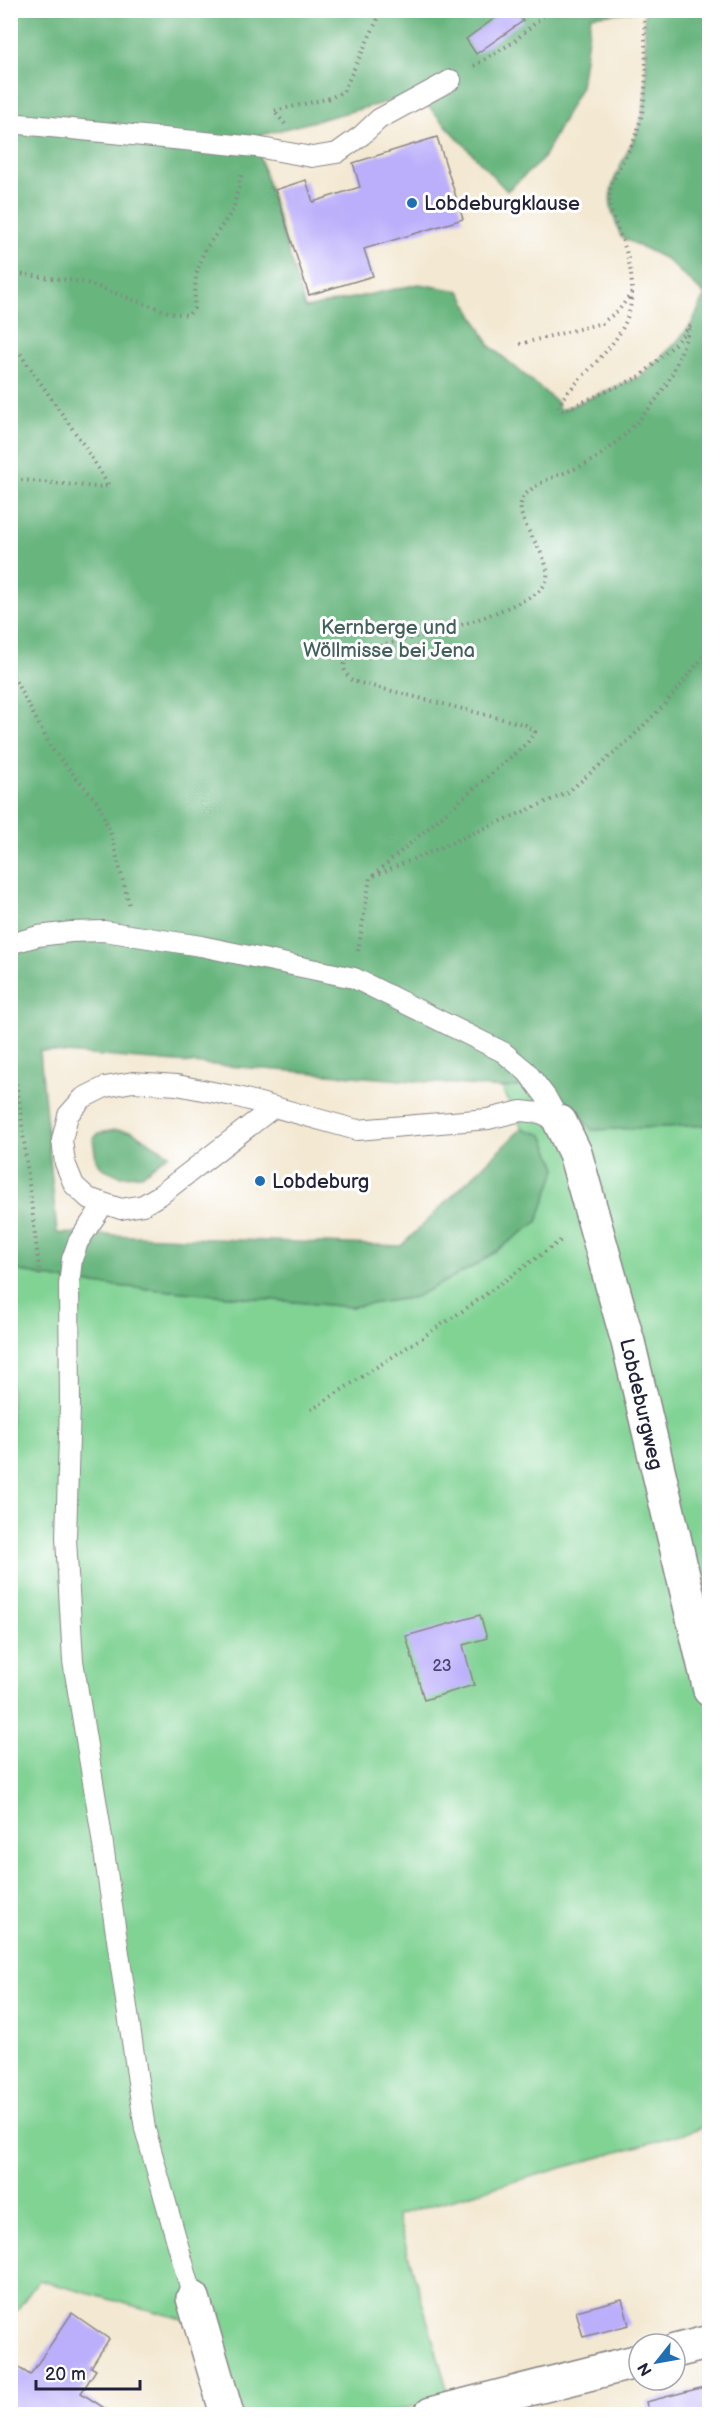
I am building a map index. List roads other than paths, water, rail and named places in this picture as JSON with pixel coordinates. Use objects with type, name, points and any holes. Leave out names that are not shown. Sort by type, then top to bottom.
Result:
[{"type":"street","name":"Lobdeburgweg","points":[[560,1122],[575,1153],[628,1342],[710,1690]]},
{"type":"street","points":[[193,2298],[227,2415]]},
{"type":"street","points":[[687,2348],[710,2342]]},
{"type":"street","points":[[431,2415],[627,2364]]},
{"type":"lane","points":[[10,123],[256,147],[312,157],[338,153],[379,119],[451,80]]},
{"type":"lane","points":[[10,944],[38,936],[104,931],[137,935],[354,978],[503,1052],[527,1072],[546,1097],[560,1122]]},
{"type":"lane","points":[[274,1107],[160,1195],[143,1205],[121,1209],[88,1198],[74,1185],[64,1162],[62,1140],[68,1115],[83,1098],[105,1087],[134,1082],[177,1085],[238,1097],[357,1130],[488,1119],[521,1111],[540,1113],[560,1122]]},
{"type":"lane","points":[[103,1204],[78,1242],[72,1258],[69,1285],[70,1404],[66,1538],[73,1661],[99,1818],[144,2128],[193,2298]]},
{"type":"place","name":"Lobdeburgklause","points":[[412,203]]},
{"type":"place","name":"Lobdeburg","points":[[260,1181]]},
{"type":"park label","name":"Kernberge und Wöllmisse bei Jena","points":[[389,638]]}]
